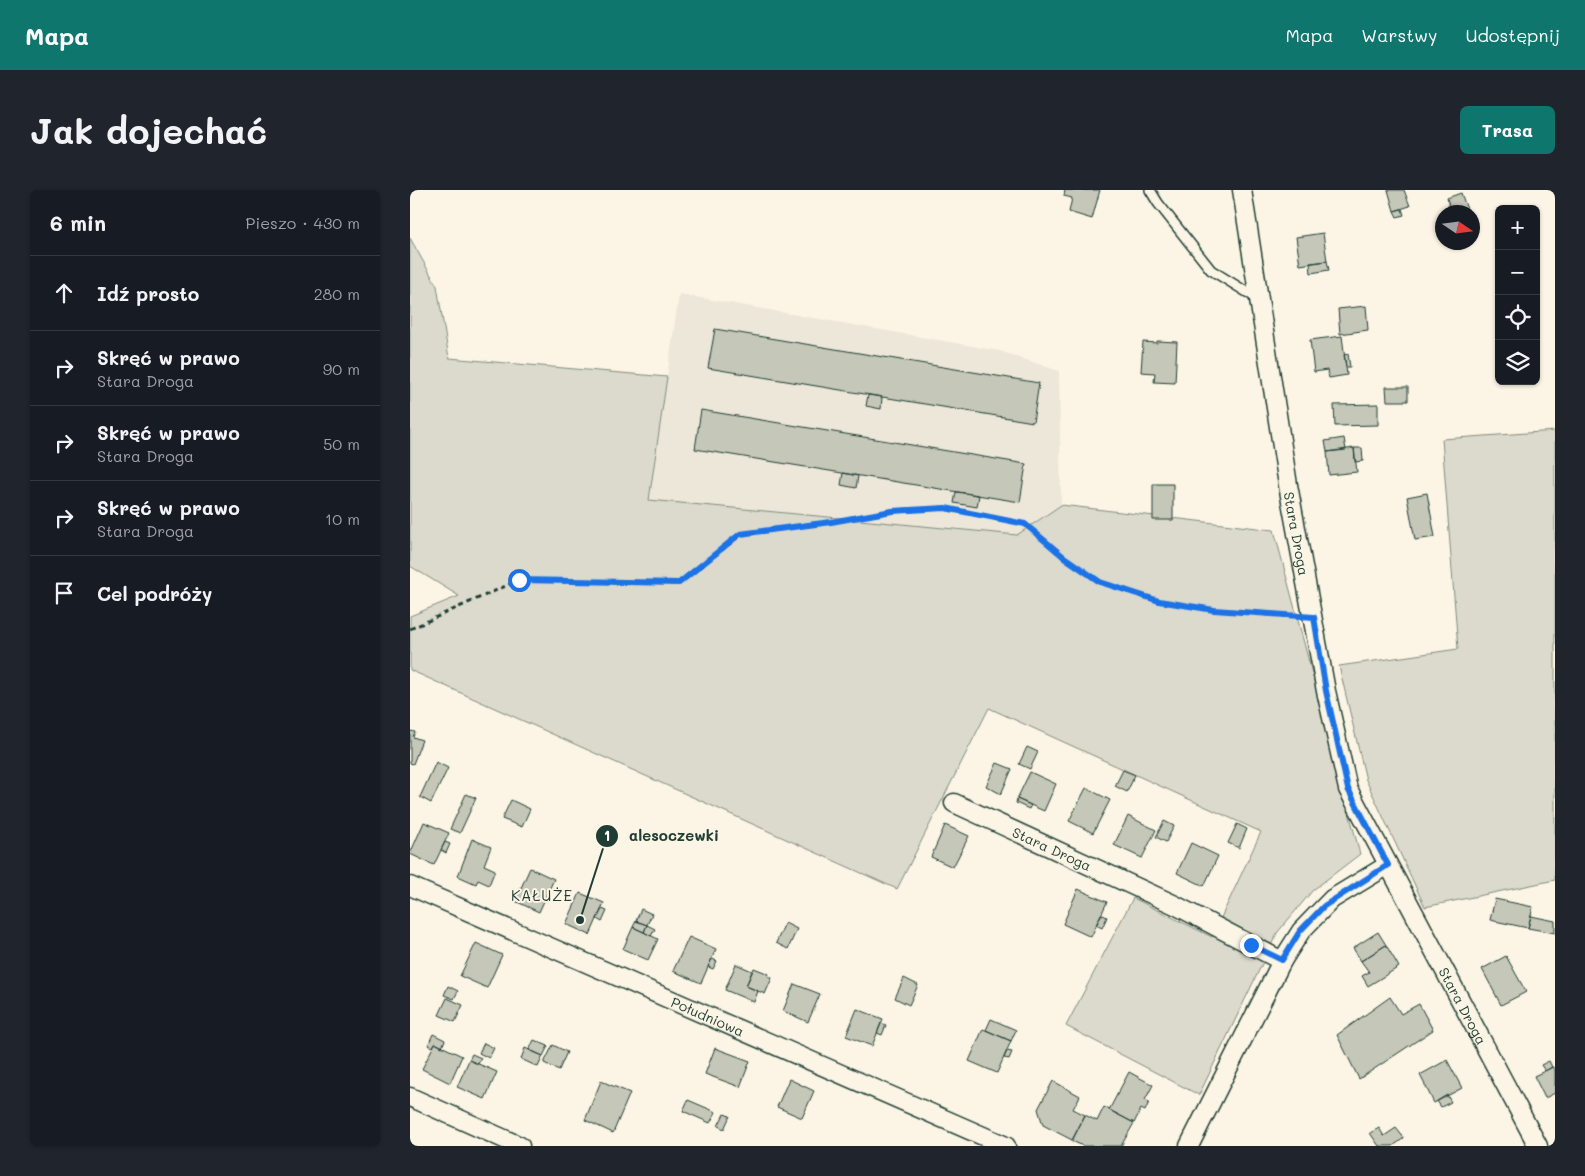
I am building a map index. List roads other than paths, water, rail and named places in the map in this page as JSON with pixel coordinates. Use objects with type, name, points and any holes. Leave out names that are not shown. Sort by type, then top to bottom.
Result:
[{"type":"street","name":"Stara Droga","points":[[1242,190],[1288,485],[1314,617],[1326,691],[1348,789],[1538,1146]]},
{"type":"street","name":"Stara Droga","points":[[954,803],[1175,905],[1282,960]]},
{"type":"street","points":[[1189,1146],[1282,960],[1300,931],[1324,906],[1388,865]]},
{"type":"street","name":"Południowa","points":[[410,886],[1006,1146]]},
{"type":"street","points":[[410,1097],[520,1146]]},
{"type":"lane","points":[[1150,190],[1158,203],[1211,270],[1259,299]]},
{"type":"place","name":"alesoczewki","points":[[580,920]]},
{"type":"district","name":"KAŁUŻE","points":[[542,895]]}]
